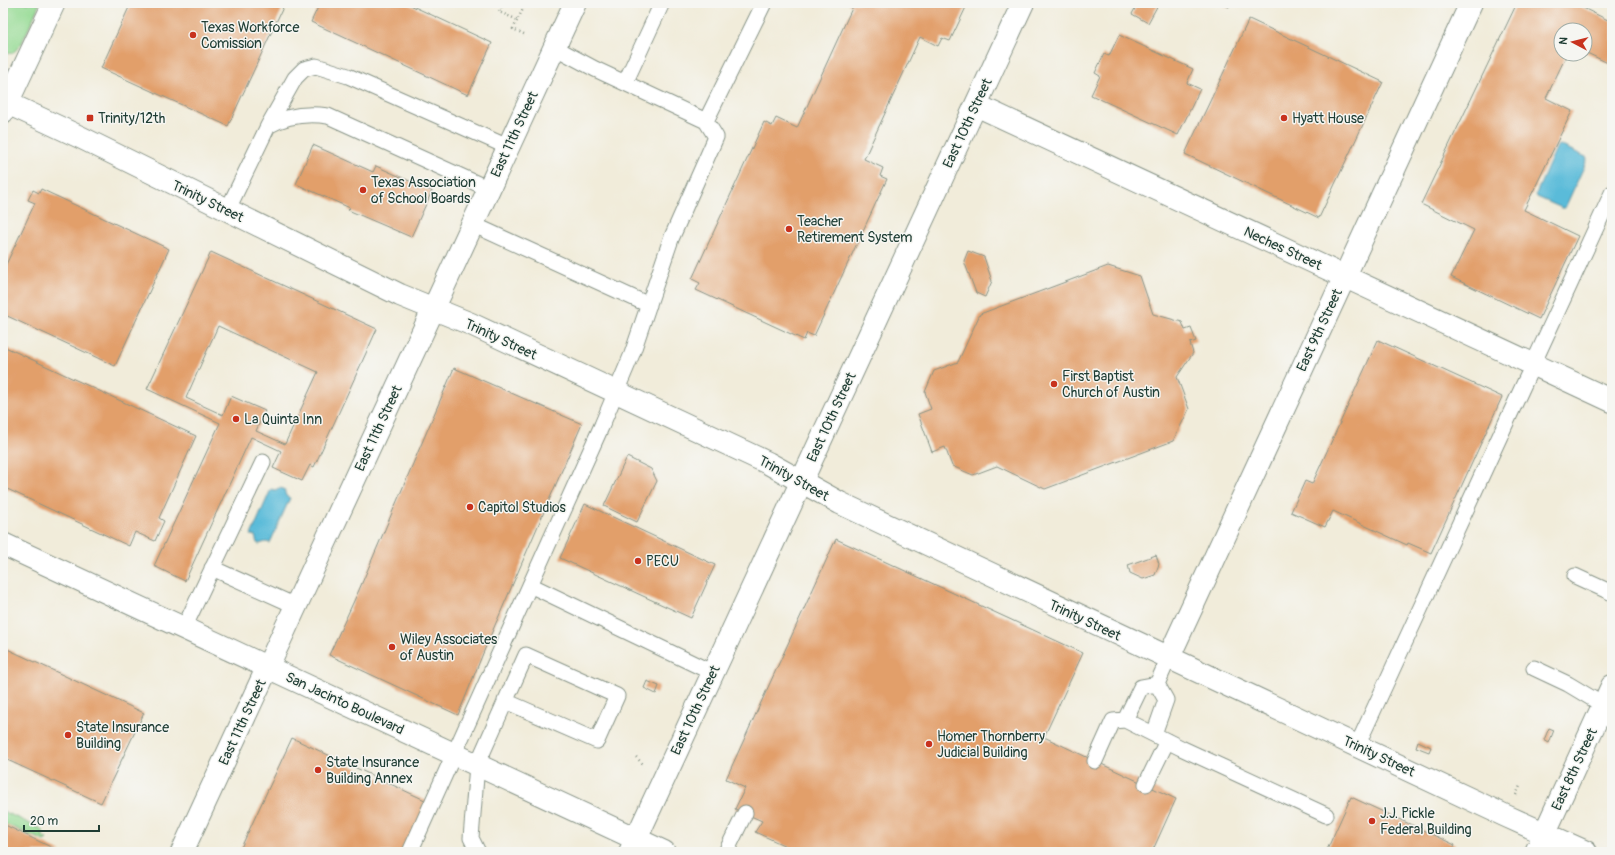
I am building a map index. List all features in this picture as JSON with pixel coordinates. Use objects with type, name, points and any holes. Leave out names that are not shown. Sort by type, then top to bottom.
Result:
[{"type":"main road","points":[[4,105],[54,3]]},
{"type":"main road","name":"East 11th Street","points":[[182,852],[575,3]]},
{"type":"main road","name":"East 10th Street","points":[[633,846],[800,481],[1023,3]]},
{"type":"main road","name":"East 9th Street","points":[[1169,657],[1471,3]]},
{"type":"main road","name":"Trinity Street","points":[[4,105],[400,295],[470,324],[768,463],[840,503],[1132,642],[1169,657],[1357,746],[1540,843],[1586,852]]},
{"type":"main road","name":"Neches Street","points":[[976,105],[1612,401]]},
{"type":"main road","name":"San Jacinto Boulevard","points":[[3,544],[477,765],[633,846],[664,852]]},
{"type":"main road","name":"East 8th Street","points":[[1540,843],[1608,696]]},
{"type":"lane","points":[[625,83],[662,3]]},
{"type":"lane","points":[[706,121],[764,3]]},
{"type":"lane","points":[[410,852],[632,354],[671,239],[716,137],[706,121],[625,83],[554,47]]},
{"type":"lane","points":[[227,211],[241,185],[268,126],[295,78],[304,69],[316,66],[348,76],[508,147]]},
{"type":"lane","points":[[268,126],[281,118],[312,114],[328,116],[489,189]]},
{"type":"lane","points":[[1357,746],[1612,193]]},
{"type":"lane","points":[[472,224],[649,305]]},
{"type":"lane","points":[[184,628],[263,462]]},
{"type":"lane","points":[[212,568],[296,606]]},
{"type":"lane","points":[[1575,576],[1612,593]]},
{"type":"lane","points":[[530,585],[713,673]]},
{"type":"lane","points":[[503,645],[617,696],[597,741],[505,701]]},
{"type":"lane","points":[[478,852],[471,838],[477,765],[526,656]]},
{"type":"lane","points":[[1157,684],[1169,657]]},
{"type":"lane","points":[[1534,668],[1568,684],[1608,696]]},
{"type":"lane","points":[[1125,720],[1141,687],[1157,684]]},
{"type":"lane","points":[[1146,784],[1160,737],[1166,700],[1157,684]]},
{"type":"lane","points":[[1096,761],[1113,721],[1125,720],[1326,815]]},
{"type":"lane","points":[[726,852],[745,813]]},
{"type":"path","points":[[503,3],[499,12],[518,20]]},
{"type":"path","points":[[517,3],[524,7]]},
{"type":"path","points":[[524,34],[513,29],[526,3]]},
{"type":"path","points":[[1516,795],[1520,786]]},
{"type":"green space","points":[[7,3],[40,3],[20,45],[12,53],[3,53],[3,11]]},
{"type":"green space","points":[[3,811],[43,830],[43,837],[47,839],[44,841],[3,823]]},
{"type":"water","points":[[1560,145],[1586,157],[1587,160],[1565,208],[1537,197],[1536,194],[1557,146]]},
{"type":"water","points":[[279,488],[284,489],[286,496],[290,498],[270,543],[266,542],[259,544],[257,543],[255,536],[251,535],[271,489],[275,490]]},
{"type":"building","name":"Texas Workforce Comission","points":[[131,3],[285,3],[228,126],[101,68]]},
{"type":"building","points":[[320,3],[406,3],[492,43],[468,95],[311,22]]},
{"type":"building","name":"Teacher Retirement System","points":[[847,3],[968,3],[950,41],[942,38],[938,46],[920,37],[864,159],[883,168],[880,176],[887,179],[814,336],[807,333],[804,340],[696,290],[700,283],[692,279],[764,122],[772,126],[776,118],[797,128],[853,6]]},
{"type":"building","points":[[1138,3],[1159,3],[1148,23],[1132,14]]},
{"type":"building","points":[[1218,3],[1230,3],[1229,7]]},
{"type":"building","points":[[1517,3],[1573,3],[1612,22],[1612,65],[1593,56],[1593,22],[1553,22],[1553,62],[1563,62],[1546,98],[1572,111],[1524,210],[1578,236],[1539,319],[1451,277],[1474,230],[1421,204]]},
{"type":"building","name":"Hyatt House","points":[[1249,19],[1383,82],[1319,218],[1185,154]]},
{"type":"building","points":[[1119,35],[1193,69],[1187,83],[1200,89],[1178,135],[1091,95],[1100,76],[1095,73],[1104,54],[1109,56]]},
{"type":"building","points":[[313,145],[373,172],[376,166],[432,191],[411,237],[348,210],[350,208],[296,184]]},
{"type":"building","points":[[41,189],[169,249],[115,366],[3,314],[3,271],[35,203],[28,200],[33,190],[39,193]]},
{"type":"building","points":[[968,251],[984,257],[992,281],[985,297],[976,293],[964,261]]},
{"type":"building","name":"La Quinta Inn","points":[[211,252],[377,329],[314,467],[310,465],[302,481],[273,468],[281,451],[251,437],[185,581],[154,566],[220,423],[147,389]],"holes":[[[218,326],[318,372],[285,444],[256,431],[265,411],[231,396],[223,415],[186,398]]]},
{"type":"building","name":"First Baptist Church of Austin","points":[[1108,266],[1140,276],[1153,314],[1182,322],[1185,330],[1191,328],[1196,341],[1190,343],[1193,353],[1177,377],[1189,409],[1173,441],[1045,489],[997,466],[973,475],[952,466],[945,447],[932,452],[918,414],[931,409],[925,392],[934,371],[958,362],[980,314]]},
{"type":"building","points":[[1378,340],[1502,397],[1431,553],[1408,543],[1407,545],[1333,511],[1325,527],[1291,512],[1305,481],[1312,484]]},
{"type":"building","points":[[3,346],[196,436],[159,518],[164,521],[155,541],[135,532],[129,546],[3,487]]},
{"type":"building","name":"Capitol Studios","points":[[454,368],[582,424],[486,646],[458,715],[329,655],[359,590]]},
{"type":"building","points":[[627,457],[651,469],[657,481],[637,522],[604,506]]},
{"type":"building","name":"PECU","points":[[585,504],[715,565],[691,618],[560,558]]},
{"type":"building","name":"Homer Thornberry Judicial Building","points":[[836,539],[1083,653],[1044,737],[1176,799],[1152,852],[799,852],[755,832],[762,821],[735,809],[745,788],[726,779]]},
{"type":"building","points":[[1156,555],[1159,564],[1155,575],[1143,579],[1130,573],[1128,565]]},
{"type":"building","name":"State Insurance Building","points":[[3,647],[144,713],[101,803],[3,758]]},
{"type":"building","points":[[647,681],[659,686],[656,694],[644,688]]},
{"type":"building","points":[[1549,728],[1554,730],[1549,743],[1544,740]]},
{"type":"building","name":"State Insurance Building Annex","points":[[292,738],[429,802],[405,852],[239,852]]},
{"type":"building","points":[[1418,741],[1431,747],[1429,752],[1416,747]]},
{"type":"building","name":"J.J. Pickle Federal Building","points":[[1351,797],[1455,845],[1452,852],[1326,852]]},
{"type":"building","points":[[3,824],[61,852],[3,852]]},
{"type":"place","name":"Texas Workforce Comission","points":[[193,35]]},
{"type":"place","name":"Trinity/12th","points":[[90,118]]},
{"type":"place","name":"Hyatt House","points":[[1284,118]]},
{"type":"place","name":"Texas Association of School Boards","points":[[363,190]]},
{"type":"place","name":"Teacher Retirement System","points":[[789,229]]},
{"type":"place","name":"First Baptist Church of Austin","points":[[1054,384]]},
{"type":"place","name":"La Quinta Inn","points":[[236,419]]},
{"type":"place","name":"Capitol Studios","points":[[470,507]]},
{"type":"place","name":"PECU","points":[[638,561]]},
{"type":"place","name":"Wiley Associates of Austin","points":[[392,647]]},
{"type":"place","name":"State Insurance Building","points":[[68,735]]},
{"type":"place","name":"Homer Thornberry Judicial Building","points":[[929,744]]},
{"type":"place","name":"State Insurance Building Annex","points":[[318,770]]},
{"type":"place","name":"J.J. Pickle Federal Building","points":[[1372,821]]}]
